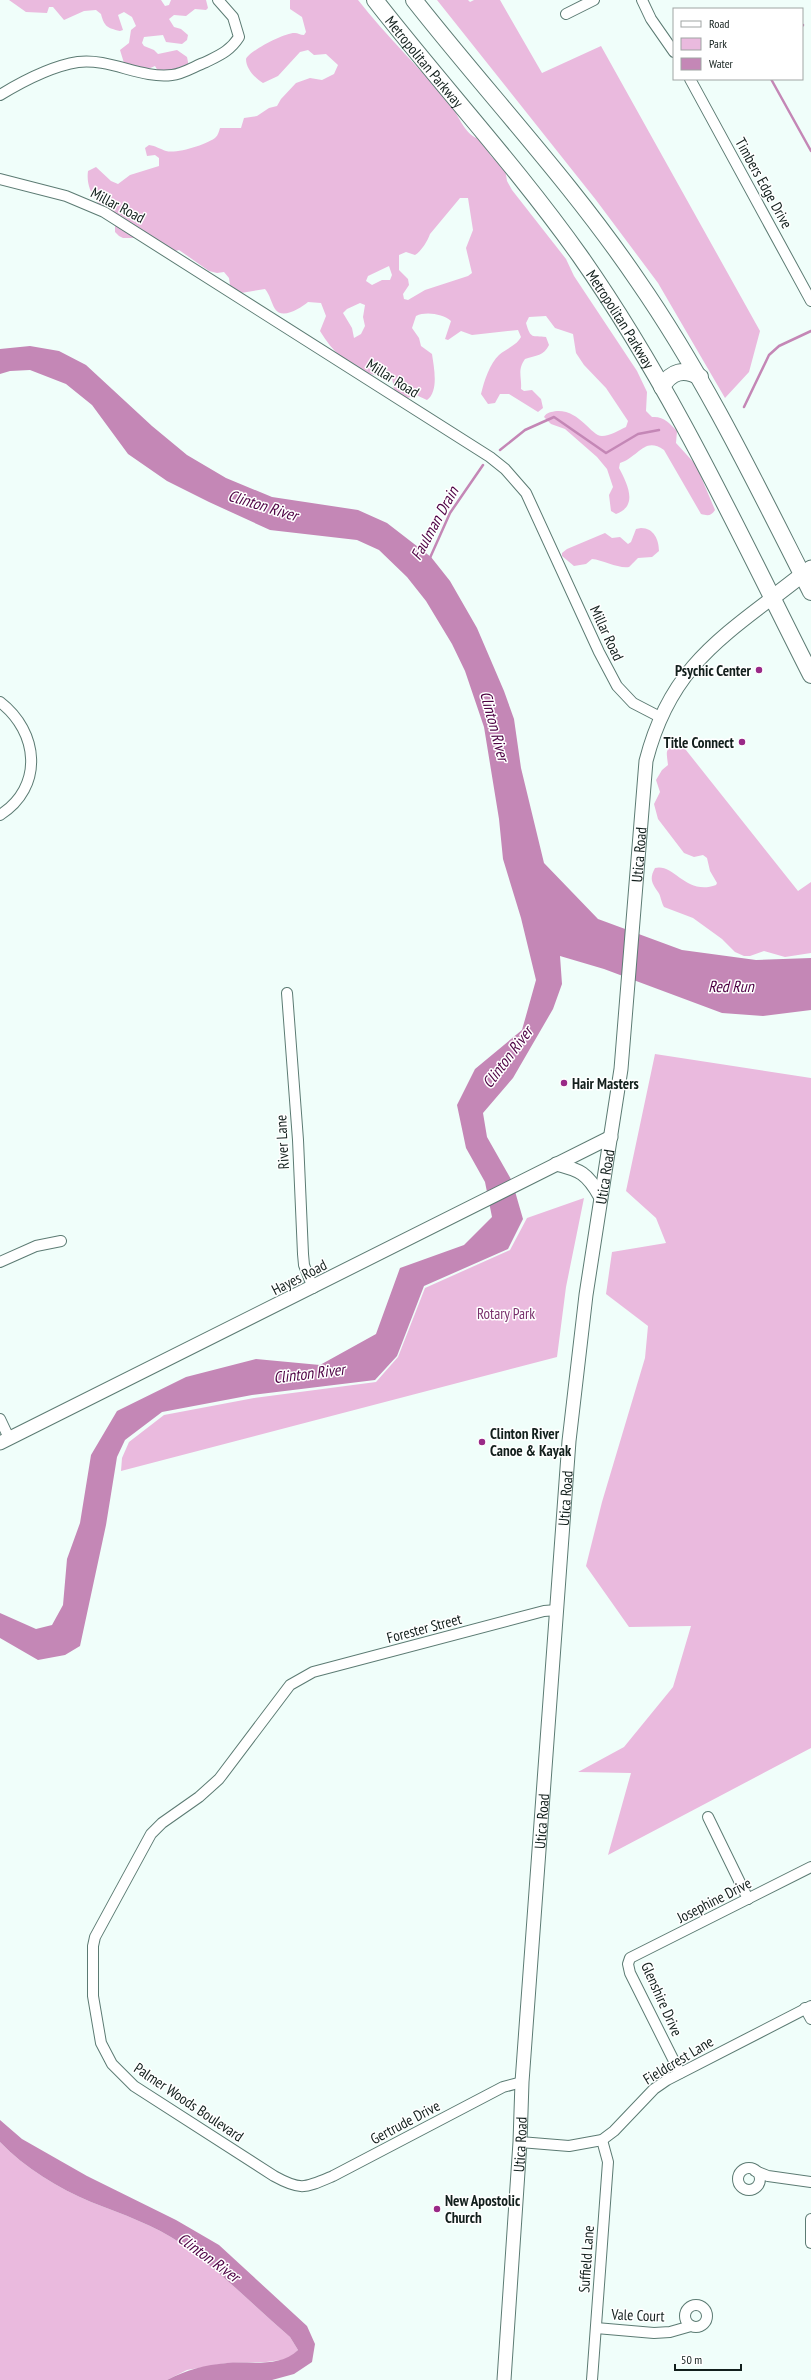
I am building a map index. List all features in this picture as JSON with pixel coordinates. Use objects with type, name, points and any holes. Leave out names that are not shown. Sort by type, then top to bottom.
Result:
[{"type":"main road","name":"Metropolitan Parkway","points":[[374,0],[562,232],[613,305],[696,447],[811,675]]},
{"type":"main road","name":"Metropolitan Parkway","points":[[414,0],[594,221],[661,314],[700,377],[806,571],[811,592]]},
{"type":"main road","points":[[662,387],[669,377],[679,372],[691,372],[700,377]]},
{"type":"main road","name":"Utica Road","points":[[772,598],[806,571]]},
{"type":"street","points":[[0,95],[52,70],[79,62],[91,62],[160,75],[172,75],[223,54],[230,49],[239,37],[232,17],[218,0]]},
{"type":"street","points":[[566,14],[594,0]]},
{"type":"street","points":[[642,0],[651,19],[673,51]]},
{"type":"street","name":"Timbers Edge Drive","points":[[691,80],[811,301]]},
{"type":"street","name":"Millar Road","points":[[0,179],[66,196],[104,212],[490,457],[505,469],[526,494],[599,652],[617,686],[633,703],[660,717]]},
{"type":"street","name":"Utica Road","points":[[504,2380],[520,2142],[522,2082],[558,1610],[569,1441],[600,1196],[611,1137],[628,993],[635,881],[646,761],[660,717],[676,688],[702,655],[723,635],[772,598]]},
{"type":"street","points":[[0,702],[22,723],[29,740],[32,757],[24,790],[17,800],[0,815]]},
{"type":"street","name":"River Lane","points":[[287,992],[298,1140],[302,1254],[304,1265],[313,1288]]},
{"type":"street","name":"Hayes Road","points":[[5,1441],[313,1288],[454,1215],[611,1137]]},
{"type":"street","points":[[556,1164],[580,1171],[593,1184],[600,1196]]},
{"type":"street","points":[[0,1262],[36,1246],[61,1241]]},
{"type":"street","points":[[0,1419],[5,1441]]},
{"type":"street","name":"Forester Street","points":[[298,1679],[337,1666],[544,1611],[558,1610]]},
{"type":"street","name":"Palmer Woods Boulevard","points":[[298,1679],[290,1685],[219,1779],[199,1797],[162,1823],[152,1834],[95,1937],[92,1975],[93,1996],[102,2043],[107,2055],[121,2074],[146,2094],[258,2166],[289,2185],[301,2187]]},
{"type":"street","points":[[708,1817],[748,1899]]},
{"type":"street","name":"Josephine Drive","points":[[630,1958],[811,1867]]},
{"type":"street","name":"Glenshire Drive","points":[[630,1958],[628,1964],[630,1973],[680,2073]]},
{"type":"street","points":[[808,2007],[811,2019]]},
{"type":"street","name":"Fieldcrest Lane","points":[[520,2142],[569,2146],[602,2140],[614,2131],[654,2090],[680,2073],[808,2007]]},
{"type":"street","name":"Gertrude Drive","points":[[301,2187],[333,2176],[503,2087],[522,2082]]},
{"type":"street","name":"Suffield Lane","points":[[592,2380],[608,2162],[602,2140]]},
{"type":"street","points":[[768,2176],[754,2189],[747,2190],[741,2187],[738,2180],[739,2173],[745,2169],[768,2176],[811,2182]]},
{"type":"street","points":[[755,2171],[759,2177],[758,2184]]},
{"type":"street","points":[[811,2219],[811,2243]]},
{"type":"street","name":"Vale Court","points":[[596,2328],[654,2333],[670,2332],[688,2322]]},
{"type":"green space","points":[[9,0],[161,0],[165,6],[169,5],[171,0],[206,0],[208,8],[206,10],[195,9],[186,16],[174,15],[169,19],[174,27],[181,29],[188,35],[187,40],[182,44],[166,42],[163,35],[144,37],[142,43],[144,46],[154,50],[158,54],[177,50],[187,57],[189,67],[187,70],[158,71],[155,66],[148,69],[124,63],[120,50],[129,43],[131,30],[136,26],[132,17],[124,12],[118,15],[123,30],[120,31],[107,26],[103,21],[101,14],[96,10],[84,11],[64,20],[53,7],[49,7],[47,13],[26,12]]},
{"type":"green space","points":[[290,0],[358,0],[380,27],[451,105],[466,130],[470,134],[480,139],[491,156],[505,169],[507,181],[512,190],[566,259],[574,276],[637,371],[647,392],[646,411],[652,417],[660,418],[666,421],[677,431],[676,443],[696,465],[715,510],[711,514],[701,514],[664,450],[657,446],[651,445],[646,446],[627,460],[620,463],[619,468],[628,487],[629,500],[627,506],[623,510],[616,514],[611,511],[609,495],[613,487],[607,469],[597,457],[565,429],[551,424],[544,417],[546,414],[557,411],[572,414],[598,435],[602,436],[611,434],[626,427],[628,421],[606,388],[584,365],[576,353],[573,334],[555,328],[546,316],[529,317],[526,323],[529,332],[533,336],[546,337],[549,345],[542,353],[525,359],[520,370],[521,389],[524,391],[532,390],[541,399],[543,408],[538,412],[509,394],[500,394],[495,403],[488,404],[481,394],[490,367],[496,358],[514,345],[521,337],[518,330],[472,335],[461,331],[448,340],[445,339],[451,321],[434,314],[420,314],[416,316],[412,328],[419,338],[421,346],[432,354],[435,379],[433,391],[427,400],[416,395],[402,400],[394,390],[392,377],[374,375],[363,371],[348,363],[335,352],[320,331],[326,316],[321,303],[308,302],[292,312],[278,312],[265,289],[241,293],[230,285],[229,278],[224,272],[217,273],[209,271],[179,250],[171,252],[142,238],[123,238],[115,232],[115,221],[95,199],[92,193],[89,186],[88,171],[96,167],[111,181],[118,184],[130,175],[159,166],[159,158],[155,155],[147,156],[145,148],[149,145],[171,152],[185,150],[207,143],[216,137],[220,128],[241,128],[244,118],[257,116],[269,108],[277,106],[281,99],[296,83],[310,78],[322,80],[334,74],[338,65],[326,54],[314,55],[308,50],[300,52],[278,76],[263,83],[249,70],[246,59],[260,47],[290,34],[296,33],[304,35],[306,32],[302,17],[290,9]],"holes":[[[460,198],[468,198],[473,230],[466,248],[472,273],[468,276],[425,290],[408,300],[404,299],[403,294],[409,285],[408,279],[399,270],[399,255],[406,252],[415,255],[420,251],[430,234]],[[389,266],[392,275],[390,280],[382,280],[372,285],[366,281],[368,276]],[[360,303],[365,305],[363,317],[365,326],[361,334],[354,338],[352,328],[343,313],[347,309]]]},
{"type":"green space","points":[[437,0],[468,0],[470,2],[474,0],[500,0],[542,73],[601,46],[760,331],[749,372],[725,398],[658,283],[596,200]]},
{"type":"green space","points":[[641,528],[649,530],[655,535],[659,551],[652,557],[638,558],[629,567],[621,567],[592,559],[586,564],[574,566],[562,556],[562,553],[567,549],[605,533],[612,538],[620,537],[628,544],[631,542],[636,529]]},
{"type":"green space","points":[[678,740],[798,891],[811,882],[811,953],[785,957],[764,951],[750,956],[744,956],[735,952],[722,939],[693,918],[664,907],[652,881],[652,875],[655,868],[668,870],[696,886],[706,887],[716,885],[717,883],[710,871],[707,858],[703,855],[694,857],[684,853],[658,819],[654,804],[660,792],[656,780],[662,770],[668,765],[667,751]]},
{"type":"green space","points":[[655,1054],[811,1078],[811,1748],[608,1855],[631,1773],[578,1772],[624,1747],[673,1687],[691,1626],[629,1627],[586,1566],[602,1502],[645,1358],[648,1326],[606,1294],[612,1252],[666,1243],[656,1218],[626,1191]]},
{"type":"green space","name":"Rotary Park","points":[[584,1198],[566,1287],[557,1357],[121,1471],[122,1458],[129,1442],[164,1415],[254,1398],[376,1382],[398,1357],[425,1288],[510,1250],[527,1218]]},
{"type":"green space","points":[[0,2142],[31,2169],[54,2184],[91,2202],[149,2226],[182,2244],[223,2277],[290,2337],[298,2350],[288,2359],[266,2362],[227,2363],[187,2370],[167,2380],[0,2380]]},
{"type":"water","points":[[30,346],[59,351],[86,365],[152,426],[187,455],[226,478],[272,497],[358,510],[387,523],[431,557],[450,581],[477,628],[504,691],[514,719],[521,768],[544,863],[598,919],[682,950],[756,960],[811,958],[811,1010],[763,1016],[722,1013],[604,969],[560,956],[562,984],[553,1009],[513,1078],[483,1113],[487,1137],[512,1181],[523,1219],[508,1249],[424,1286],[397,1356],[375,1380],[252,1395],[162,1412],[125,1440],[117,1457],[106,1525],[80,1646],[65,1655],[38,1660],[0,1638],[0,1613],[36,1629],[52,1625],[63,1605],[67,1559],[80,1523],[91,1455],[117,1411],[186,1377],[256,1359],[320,1365],[376,1334],[400,1268],[464,1245],[492,1217],[485,1182],[466,1148],[457,1105],[475,1069],[522,1030],[536,980],[521,918],[503,859],[499,819],[484,727],[465,671],[452,644],[426,601],[407,577],[379,550],[357,540],[270,530],[167,481],[128,454],[92,405],[66,384],[30,370],[10,371],[0,374],[0,349]]},
{"type":"water","name":"Clinton River","points":[[0,2120],[22,2139],[87,2176],[176,2220],[219,2245],[307,2326],[315,2344],[312,2362],[294,2374],[272,2380],[167,2380],[196,2368],[211,2365],[265,2362],[283,2359],[291,2356],[298,2350],[290,2337],[223,2277],[182,2244],[149,2226],[66,2190],[31,2169],[0,2142]]},
{"type":"waterway","name":"Faulman Drain","points":[[772,80],[811,151]]},
{"type":"waterway","name":"Faulman Drain","points":[[744,407],[769,355],[779,346],[811,331]]},
{"type":"waterway","name":"Faulman Drain","points":[[500,450],[525,430],[554,417],[606,453],[638,434],[659,430]]},
{"type":"waterway","name":"Faulman Drain","points":[[429,560],[450,513],[483,465]]},
{"type":"place","name":"Psychic Center","points":[[759,670]]},
{"type":"place","name":"Title Connect","points":[[742,742]]},
{"type":"place","name":"Hair Masters","points":[[564,1083]]},
{"type":"place","name":"Clinton River Canoe & Kayak","points":[[482,1442]]},
{"type":"place","name":"New Apostolic Church","points":[[437,2209]]},
{"type":"water label","name":"Red Run","points":[[731,986]]}]
